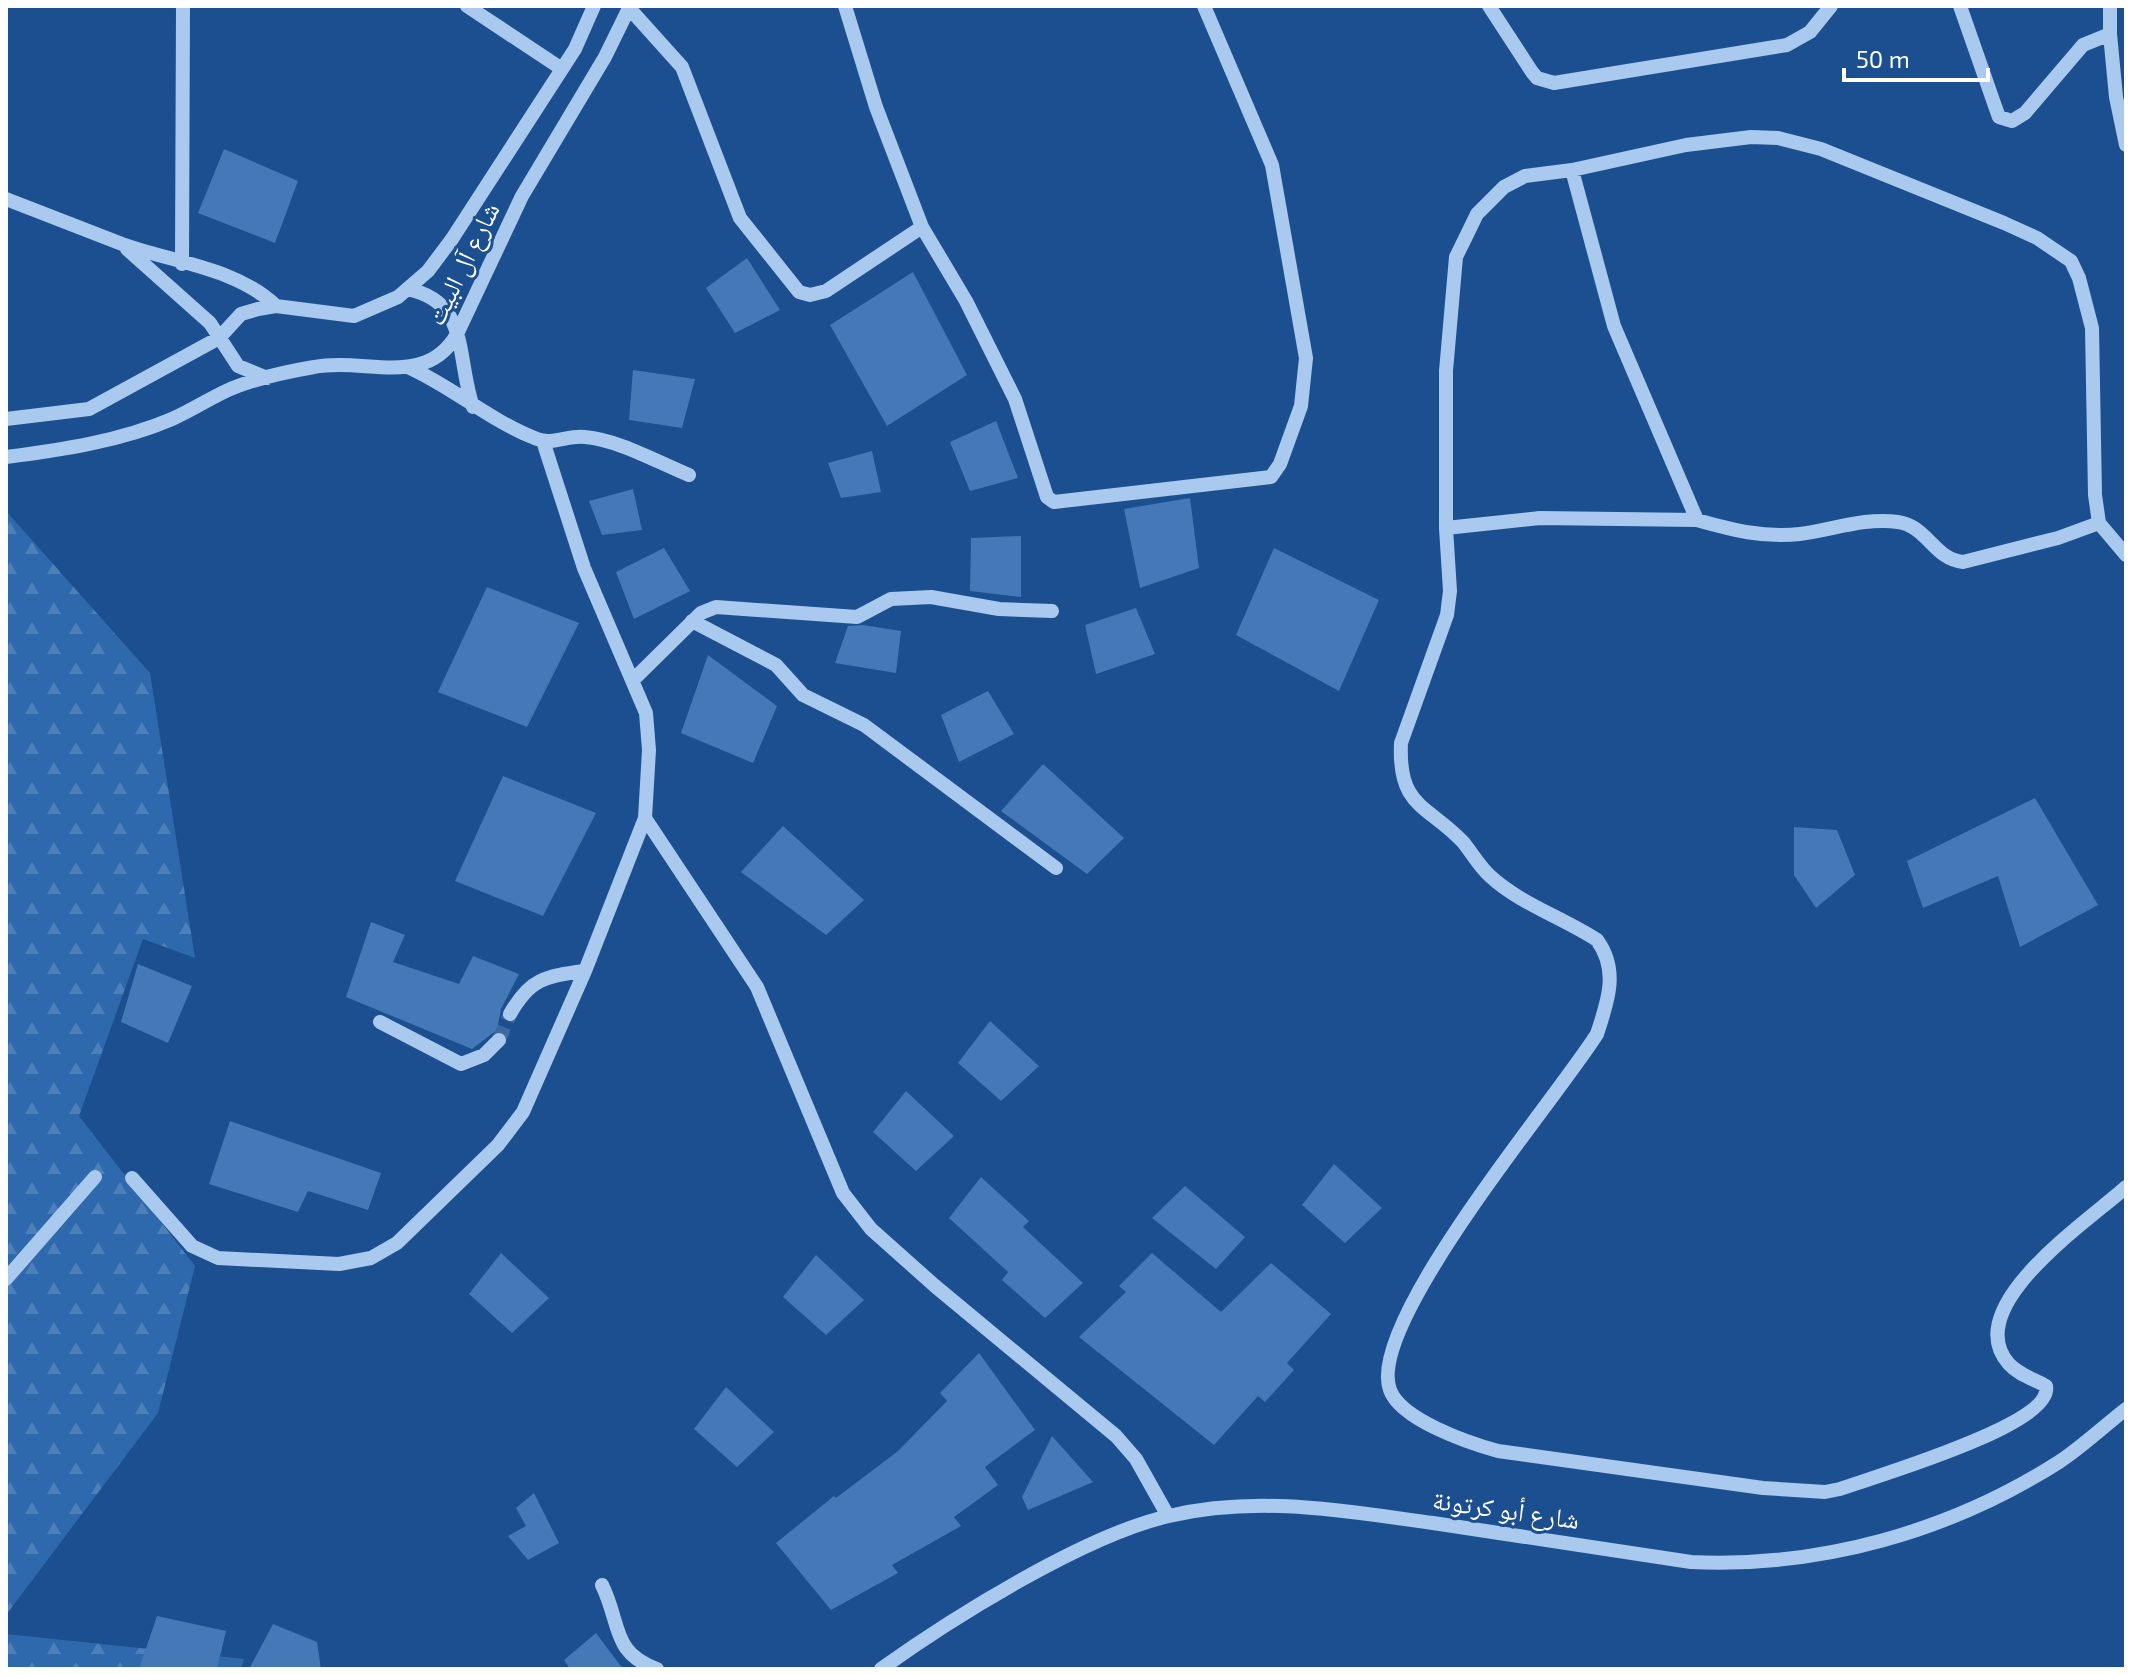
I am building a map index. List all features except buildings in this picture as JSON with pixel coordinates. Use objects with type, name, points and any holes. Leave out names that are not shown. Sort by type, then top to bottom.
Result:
[{"type":"street","points":[[182,264],[183,6]]},
{"type":"street","points":[[467,6],[562,69]]},
{"type":"street","name":"شارع آل البيت","points":[[6,419],[89,409],[219,338],[241,314],[276,306],[354,316],[372,311],[407,289],[428,271],[452,239],[562,69],[594,6]]},
{"type":"street","points":[[845,6],[876,107],[922,227],[966,301],[1015,399],[1050,501],[1234,483],[1276,473],[1301,406],[1306,387],[1306,358],[1272,165],[1204,6]]},
{"type":"street","points":[[1489,6],[1537,78],[1567,83],[1787,45],[1810,32],[1831,6]]},
{"type":"street","points":[[1960,6],[1990,94],[1999,117],[2005,121],[2019,119],[2083,45],[2110,34]]},
{"type":"street","points":[[2110,6],[2116,97],[2126,145]]},
{"type":"street","points":[[630,7],[682,67],[740,218],[799,292],[810,295],[826,291],[922,227]]},
{"type":"street","name":"شارع آل البيت","points":[[6,457],[107,439],[170,419],[229,389],[317,366],[407,367],[437,359],[448,351],[522,196],[605,57],[630,7]]},
{"type":"street","points":[[2126,555],[2099,523],[2095,495],[2092,328],[2079,278],[2071,261],[2037,238],[1925,189],[1821,149],[1778,138],[1751,137],[1686,145],[1572,170],[1525,176],[1504,187],[1477,214],[1456,257],[1446,371],[1446,528],[1450,591],[1447,615],[1401,743],[1400,759],[1408,790],[1425,813],[1461,840],[1489,876],[1597,940],[1604,950],[1611,976],[1607,1003],[1597,1034],[1441,1252],[1409,1307],[1387,1361],[1390,1392],[1401,1406],[1421,1420],[1473,1444],[1498,1451],[1763,1488],[1840,1489],[1967,1445],[2040,1406],[2047,1394],[2046,1386],[2008,1363],[1997,1342],[1996,1327],[2045,1254],[2126,1187]]},
{"type":"street","points":[[1572,170],[1614,326],[1697,520]]},
{"type":"street","points":[[6,199],[121,243],[249,285],[276,306]]},
{"type":"street","points":[[121,243],[184,297],[238,366],[268,379]]},
{"type":"street","points":[[407,289],[425,292],[441,302],[452,316],[473,407]]},
{"type":"street","points":[[407,367],[442,384],[473,407],[543,441],[573,437],[599,440],[689,475]]},
{"type":"street","points":[[132,1178],[182,1236],[204,1255],[312,1264],[371,1258],[397,1243],[430,1214],[512,1129],[532,1096],[645,818],[649,728],[634,679],[584,568],[543,441]]},
{"type":"street","points":[[1446,528],[1540,518],[1697,520],[1757,535],[1801,534],[1863,522],[1899,522],[1918,529],[1947,559],[1963,562],[2099,523]]},
{"type":"street","points":[[634,679],[692,621],[706,610],[716,607],[857,617],[891,599],[920,597],[999,609],[1052,611]]},
{"type":"street","points":[[692,621],[776,665],[803,695],[864,725],[1056,868]]},
{"type":"street","points":[[645,818],[757,987],[852,1207],[935,1286],[1116,1436],[1136,1459],[1168,1516]]},
{"type":"street","points":[[510,1014],[521,994],[546,976],[585,971]]},
{"type":"street","points":[[380,1022],[461,1064],[484,1055],[499,1040]]},
{"type":"street","points":[[6,1279],[95,1177]]},
{"type":"street","name":"شارع أبو كرتونة","points":[[881,1669],[991,1599],[1069,1556],[1168,1516],[1252,1505],[1313,1506],[1691,1562],[1759,1563],[1812,1558],[1907,1533],[2009,1490],[2060,1462],[2126,1409]]},
{"type":"street","points":[[602,1585],[626,1652],[639,1663],[657,1669]]},
{"type":"green space","points":[[6,511],[150,673],[195,958],[143,939],[79,1116],[195,1266],[158,1413],[6,1615]]},
{"type":"green space","points":[[6,1634],[244,1659],[241,1669],[6,1669]]},
{"type":"tunnel","points":[[499,1040],[510,1014]]}]
